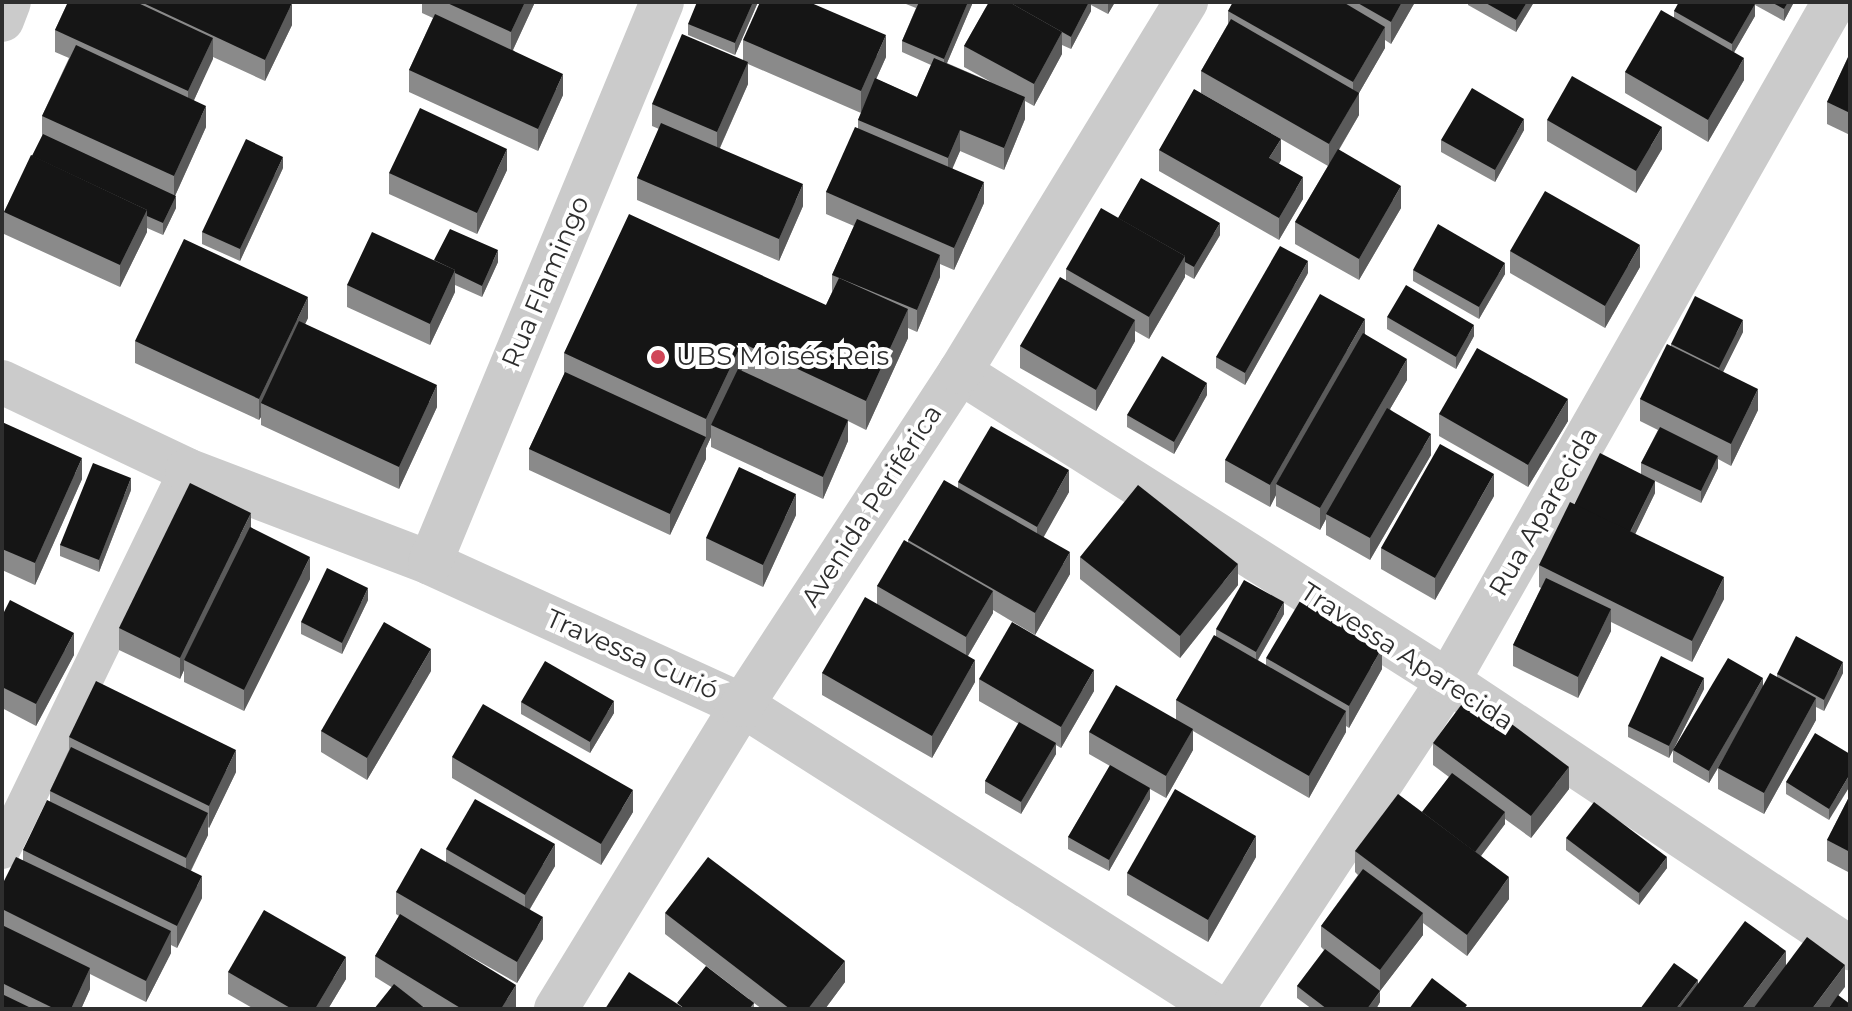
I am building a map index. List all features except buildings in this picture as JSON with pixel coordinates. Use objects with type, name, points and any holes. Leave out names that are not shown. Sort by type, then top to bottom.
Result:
[{"type":"street","points":[[2,20],[9,2]]},
{"type":"street","name":"Rua Flamingo","points":[[430,563],[662,2]]},
{"type":"street","name":"Avenida Periférica","points":[[556,1009],[742,705],[960,372],[1186,2]]},
{"type":"street","name":"Rua Aparecida","points":[[1232,1009],[1448,681],[1834,2]]},
{"type":"street","name":"Travessa Aparecida","points":[[960,372],[1448,681],[1850,948]]},
{"type":"street","name":"Travessa Curió","points":[[2,382],[187,470],[430,563],[742,705],[1220,1009]]},
{"type":"lane","points":[[2,851],[187,470]]},
{"type":"place","name":"UBS Moisés Reis","points":[[658,357]]}]
